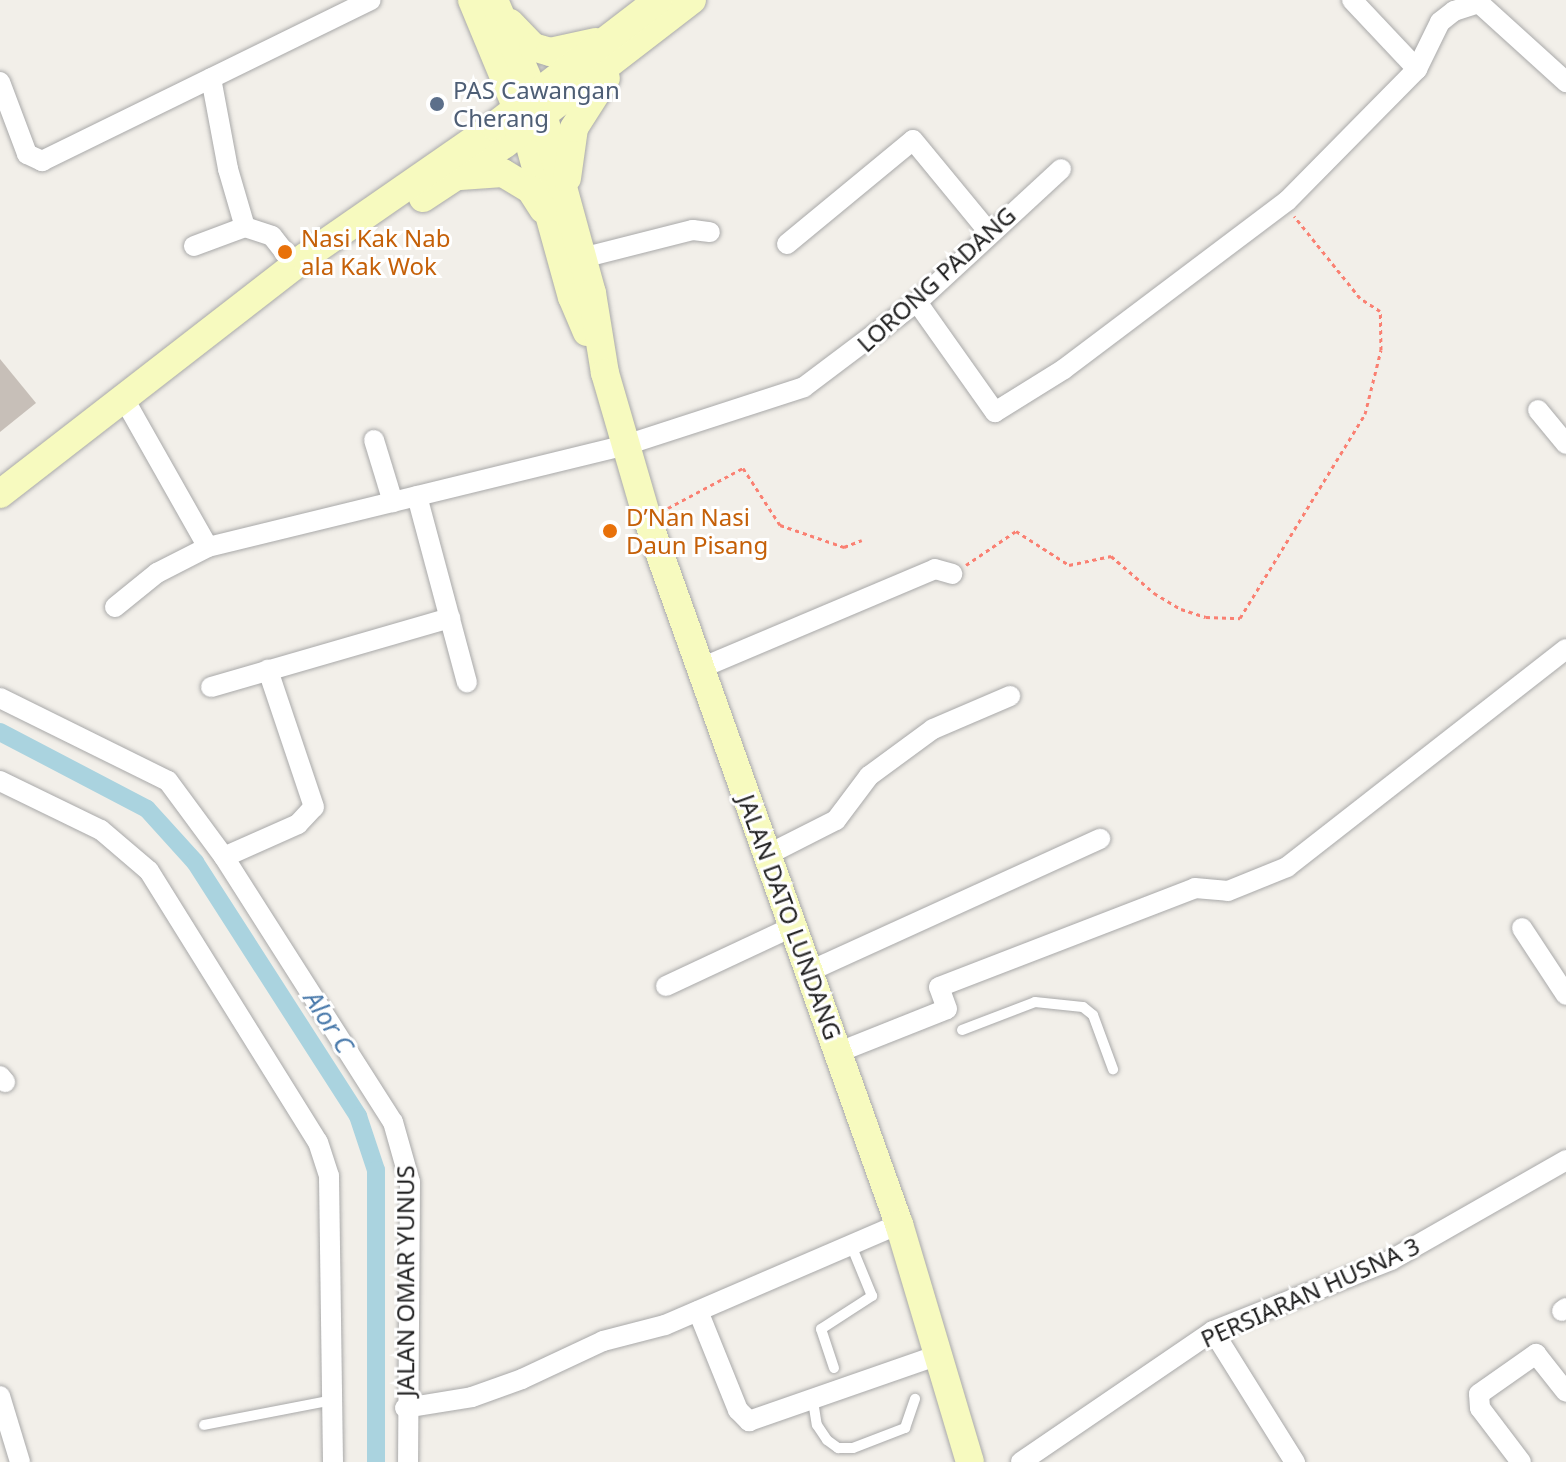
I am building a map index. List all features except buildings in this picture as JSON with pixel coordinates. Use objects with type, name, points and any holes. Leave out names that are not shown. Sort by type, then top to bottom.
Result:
[{"type":"main road","points":[[472,0],[493,48],[531,111]]},
{"type":"main road","points":[[450,168],[487,171],[517,178],[559,211],[574,128],[620,42],[658,0]]},
{"type":"main road","points":[[241,309],[316,268],[620,42],[692,0]]},
{"type":"main road","points":[[497,5],[531,111]]},
{"type":"main road","points":[[497,5],[533,47],[550,52],[620,42]]},
{"type":"main road","points":[[0,494],[295,265],[450,168],[492,107],[493,48]]},
{"type":"main road","name":"JALAN DATO LUNDANG","points":[[531,111],[559,211],[572,297],[605,373]]},
{"type":"main road","name":"JALAN DATO LUNDANG","points":[[559,211],[582,258],[605,373],[647,518],[899,1224],[970,1462]]},
{"type":"street","points":[[0,82],[27,154],[42,161],[371,0]]},
{"type":"street","points":[[1352,0],[1417,69]]},
{"type":"street","points":[[917,302],[995,412],[1064,369],[1284,204],[1417,69],[1440,22],[1479,3],[1566,82]]},
{"type":"street","points":[[211,78],[228,169],[245,227]]},
{"type":"street","points":[[787,244],[913,140],[988,231]]},
{"type":"street","name":"LORONG PADANG","points":[[115,607],[157,573],[208,547],[626,445],[804,387],[917,302],[988,231],[1061,169]]},
{"type":"street","points":[[194,246],[245,227],[272,236],[295,265]]},
{"type":"street","points":[[582,258],[693,230],[710,232]]},
{"type":"street","points":[[123,397],[208,547]]},
{"type":"street","points":[[1538,410],[1566,444]]},
{"type":"street","points":[[374,440],[393,502]]},
{"type":"street","points":[[417,496],[467,682]]},
{"type":"street","points":[[701,668],[935,569],[952,574]]},
{"type":"street","points":[[211,687],[450,618]]},
{"type":"street","points":[[839,1052],[947,1009],[939,987],[1195,888],[1228,891],[1287,867],[1566,649]]},
{"type":"street","points":[[224,857],[303,821],[314,807],[268,670]]},
{"type":"street","points":[[769,854],[836,820],[869,776],[933,729],[1010,696]]},
{"type":"street","name":"JALAN OMAR YUNUS","points":[[0,698],[168,781],[224,857],[360,1067],[404,1150],[410,1182],[405,1408],[408,1462]]},
{"type":"street","points":[[0,781],[101,830],[149,871],[305,1114],[329,1176],[333,1462]]},
{"type":"street","points":[[810,971],[1100,839]]},
{"type":"street","points":[[666,986],[794,926]]},
{"type":"street","points":[[1522,928],[1566,995]]},
{"type":"street","name":"PERSIARAN HUSNA 3","points":[[1021,1462],[1213,1331],[1391,1260],[1566,1160]]},
{"type":"street","points":[[405,1408],[472,1397],[603,1341],[698,1311],[899,1224]]},
{"type":"street","points":[[698,1311],[742,1417],[762,1419],[938,1355]]},
{"type":"street","points":[[1213,1331],[1295,1462]]},
{"type":"street","points":[[1521,1462],[1480,1408],[1479,1394],[1536,1354],[1566,1392]]},
{"type":"street","points":[[0,1397],[20,1462]]},
{"type":"lane","points":[[962,1030],[1035,1002],[1083,1007],[1093,1015],[1113,1069]]},
{"type":"lane","points":[[834,1368],[821,1329],[872,1296],[851,1245]]},
{"type":"lane","points":[[813,1401],[817,1425],[827,1440],[838,1448],[853,1448],[905,1428],[915,1399]]},
{"type":"lane","points":[[204,1425],[333,1400]]},
{"type":"path","points":[[952,574],[1016,531],[1069,565],[1111,556],[1154,593],[1181,609],[1206,617],[1240,618],[1365,414],[1381,350],[1380,311],[1360,298],[1284,204]]},
{"type":"path","points":[[647,518],[743,468],[780,525],[844,547],[862,540]]},
{"type":"waterway","name":"Alor C","points":[[0,732],[147,809],[195,862],[358,1116],[376,1170],[376,1462]]},
{"type":"place","name":"PAS Cawangan Cherang","points":[[437,104]]},
{"type":"place","name":"Nasi Kak Nab ala Kak Wok","points":[[285,252]]},
{"type":"place","name":"D’Nan Nasi Daun Pisang","points":[[610,531]]}]
